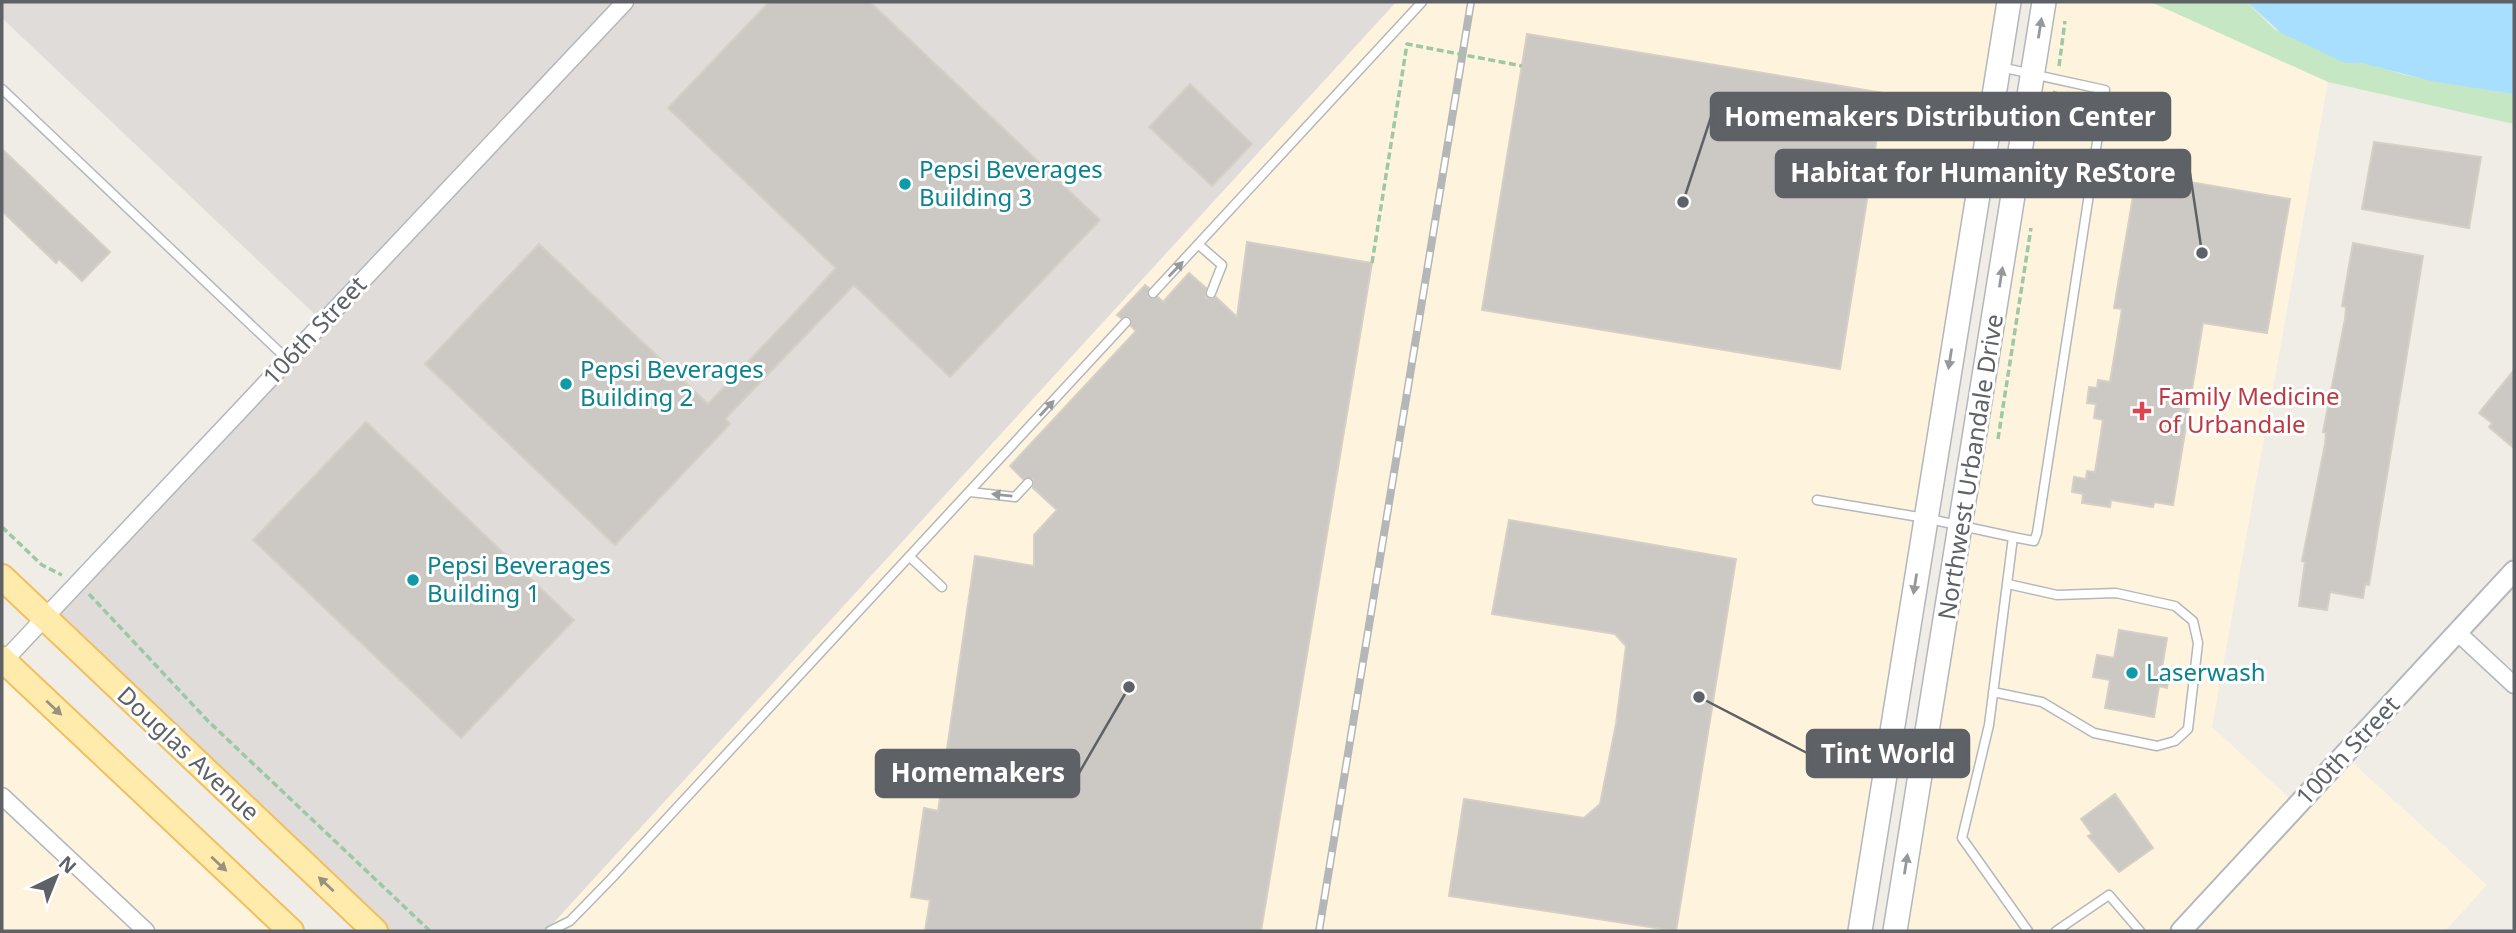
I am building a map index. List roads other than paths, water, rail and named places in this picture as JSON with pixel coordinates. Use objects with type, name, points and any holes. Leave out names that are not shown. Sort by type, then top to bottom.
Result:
[{"type":"main road","name":"Northwest Urbandale Drive","points":[[1860,931],[2009,2]]},
{"type":"main road","name":"Northwest Urbandale Drive","points":[[1895,931],[2045,2]]},
{"type":"main road","name":"Douglas Avenue","points":[[2,577],[375,931]]},
{"type":"main road","points":[[3,660],[291,931]]},
{"type":"street","name":"106th Street","points":[[3,660],[625,2]]},
{"type":"street","name":"100th Street","points":[[2181,931],[2514,571]]},
{"type":"street","points":[[2457,632],[2514,685]]},
{"type":"street","points":[[2,796],[146,931]]},
{"type":"lane","points":[[1153,293],[1422,2]]},
{"type":"lane","points":[[1817,500],[1925,518],[2034,541],[2105,90],[1999,66]]},
{"type":"lane","points":[[2,89],[288,360]]},
{"type":"lane","points":[[1199,245],[1223,265],[1211,293]]},
{"type":"lane","points":[[550,931],[570,921],[603,887],[1126,322]]},
{"type":"lane","points":[[970,492],[1015,497],[1028,483]]},
{"type":"lane","points":[[2013,537],[1993,692],[1962,838],[2028,931]]},
{"type":"lane","points":[[910,557],[942,587]]},
{"type":"lane","points":[[1993,692],[2042,702],[2094,733],[2157,746],[2175,741],[2189,729],[2199,643],[2193,621],[2175,606],[2116,593],[2057,595],[2008,584]]},
{"type":"lane","points":[[2056,931],[2109,895],[2140,931]]},
{"type":"water","points":[[2247,2],[2514,2],[2514,94],[2431,81],[2362,63],[2345,63],[2281,33]]},
{"type":"railway","points":[[1319,931],[1471,2]]},
{"type":"place","name":"Pepsi Beverages Building 3","points":[[905,184]]},
{"type":"place","name":"Homemakers Distribution Center","points":[[1683,202]]},
{"type":"place","name":"Habitat for Humanity ReStore","points":[[2202,253]]},
{"type":"place","name":"Pepsi Beverages Building 2","points":[[566,384]]},
{"type":"place","name":"Family Medicine of Urbandale","points":[[2142,411]]},
{"type":"place","name":"Pepsi Beverages Building 1","points":[[413,580]]},
{"type":"place","name":"Laserwash","points":[[2132,673]]},
{"type":"place","name":"Homemakers","points":[[1129,687]]},
{"type":"place","name":"Tint World","points":[[1699,697]]}]
